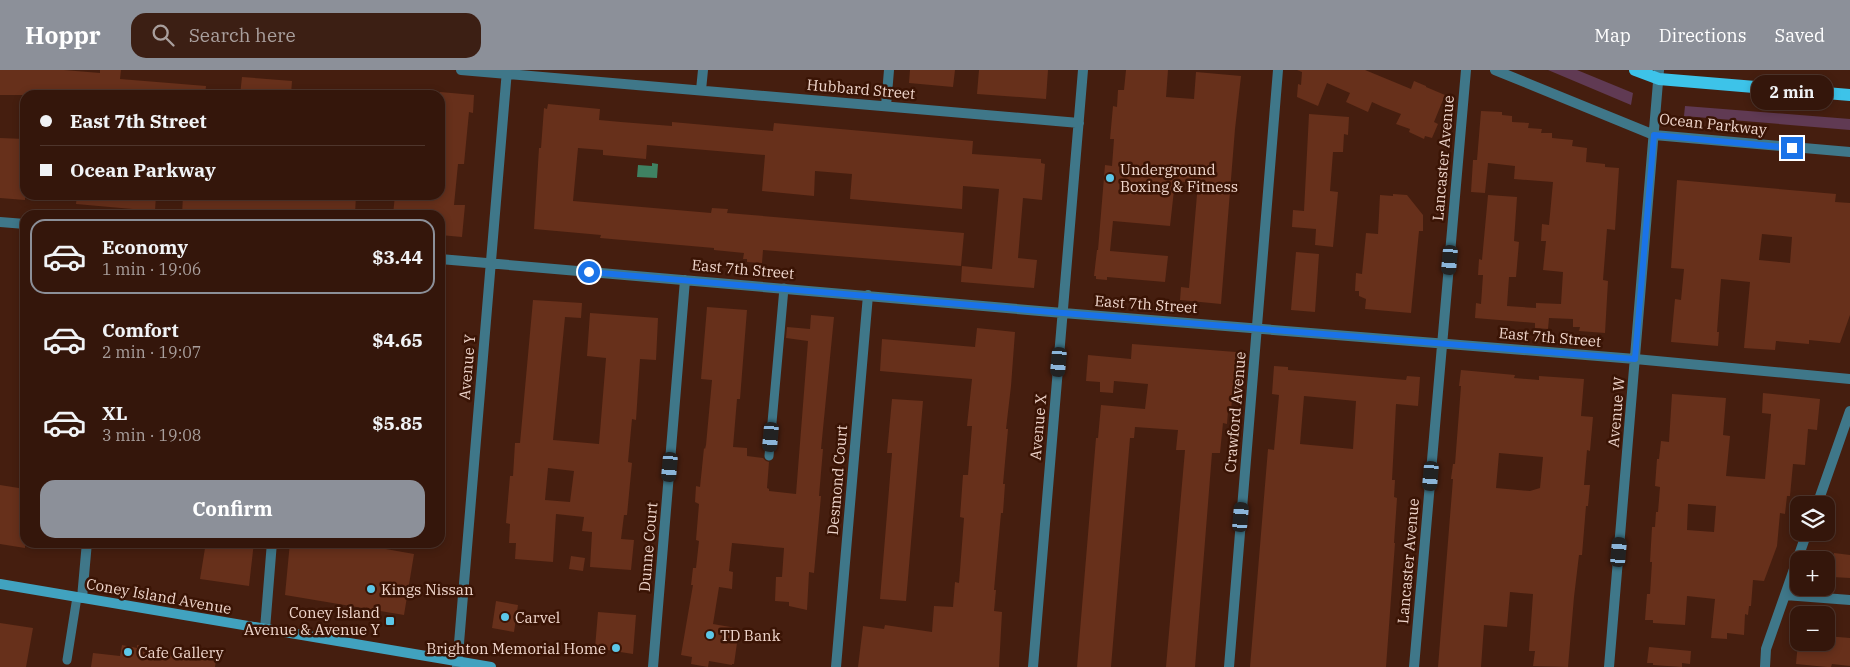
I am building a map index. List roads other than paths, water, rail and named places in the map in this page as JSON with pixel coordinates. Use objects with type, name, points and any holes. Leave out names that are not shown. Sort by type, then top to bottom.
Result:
[{"type":"main road","points":[[1635,70],[1659,75],[1850,95]]},
{"type":"main road","name":"Coney Island Avenue","points":[[0,584],[458,664],[491,667]]},
{"type":"street","name":"Hubbard Street","points":[[461,70],[507,72],[1079,123]]},
{"type":"street","points":[[701,90],[702,70]]},
{"type":"street","points":[[886,106],[889,70]]},
{"type":"street","name":"Avenue X","points":[[1033,667],[1083,70]]},
{"type":"street","name":"Crawford Avenue","points":[[1229,667],[1278,70]]},
{"type":"street","name":"Lancaster Avenue","points":[[1414,667],[1466,70]]},
{"type":"street","name":"Ocean Parkway","points":[[1495,70],[1654,135],[1850,152]]},
{"type":"street","name":"Avenue Y","points":[[458,664],[507,72]]},
{"type":"street","name":"Avenue W","points":[[1609,667],[1659,75]]},
{"type":"street","points":[[0,222],[20,224]]},
{"type":"street","name":"East 7th Street","points":[[445,259],[1063,313],[1635,359],[1850,379]]},
{"type":"street","name":"Dunne Court","points":[[653,667],[685,280]]},
{"type":"street","name":"Desmond Court","points":[[836,667],[868,295]]},
{"type":"street","points":[[1820,496],[1850,411]]},
{"type":"street","points":[[1765,667],[1766,649],[1804,541]]},
{"type":"street","points":[[80,598],[87,548]]},
{"type":"street","points":[[265,629],[272,548]]},
{"type":"street","points":[[1785,595],[1850,600]]},
{"type":"lane","points":[[769,456],[784,288]]},
{"type":"lane","points":[[66,660],[80,598]]},
{"type":"place","name":"Underground Boxing & Fitness","points":[[1110,178]]},
{"type":"place","name":"Kings Nissan","points":[[371,589]]},
{"type":"place","name":"Carvel","points":[[505,617]]},
{"type":"place","name":"Coney Island Avenue & Avenue Y","points":[[390,621]]},
{"type":"place","name":"TD Bank","points":[[710,635]]},
{"type":"place","name":"Brighton Memorial Home","points":[[616,648]]},
{"type":"place","name":"Cafe Gallery","points":[[128,652]]}]
